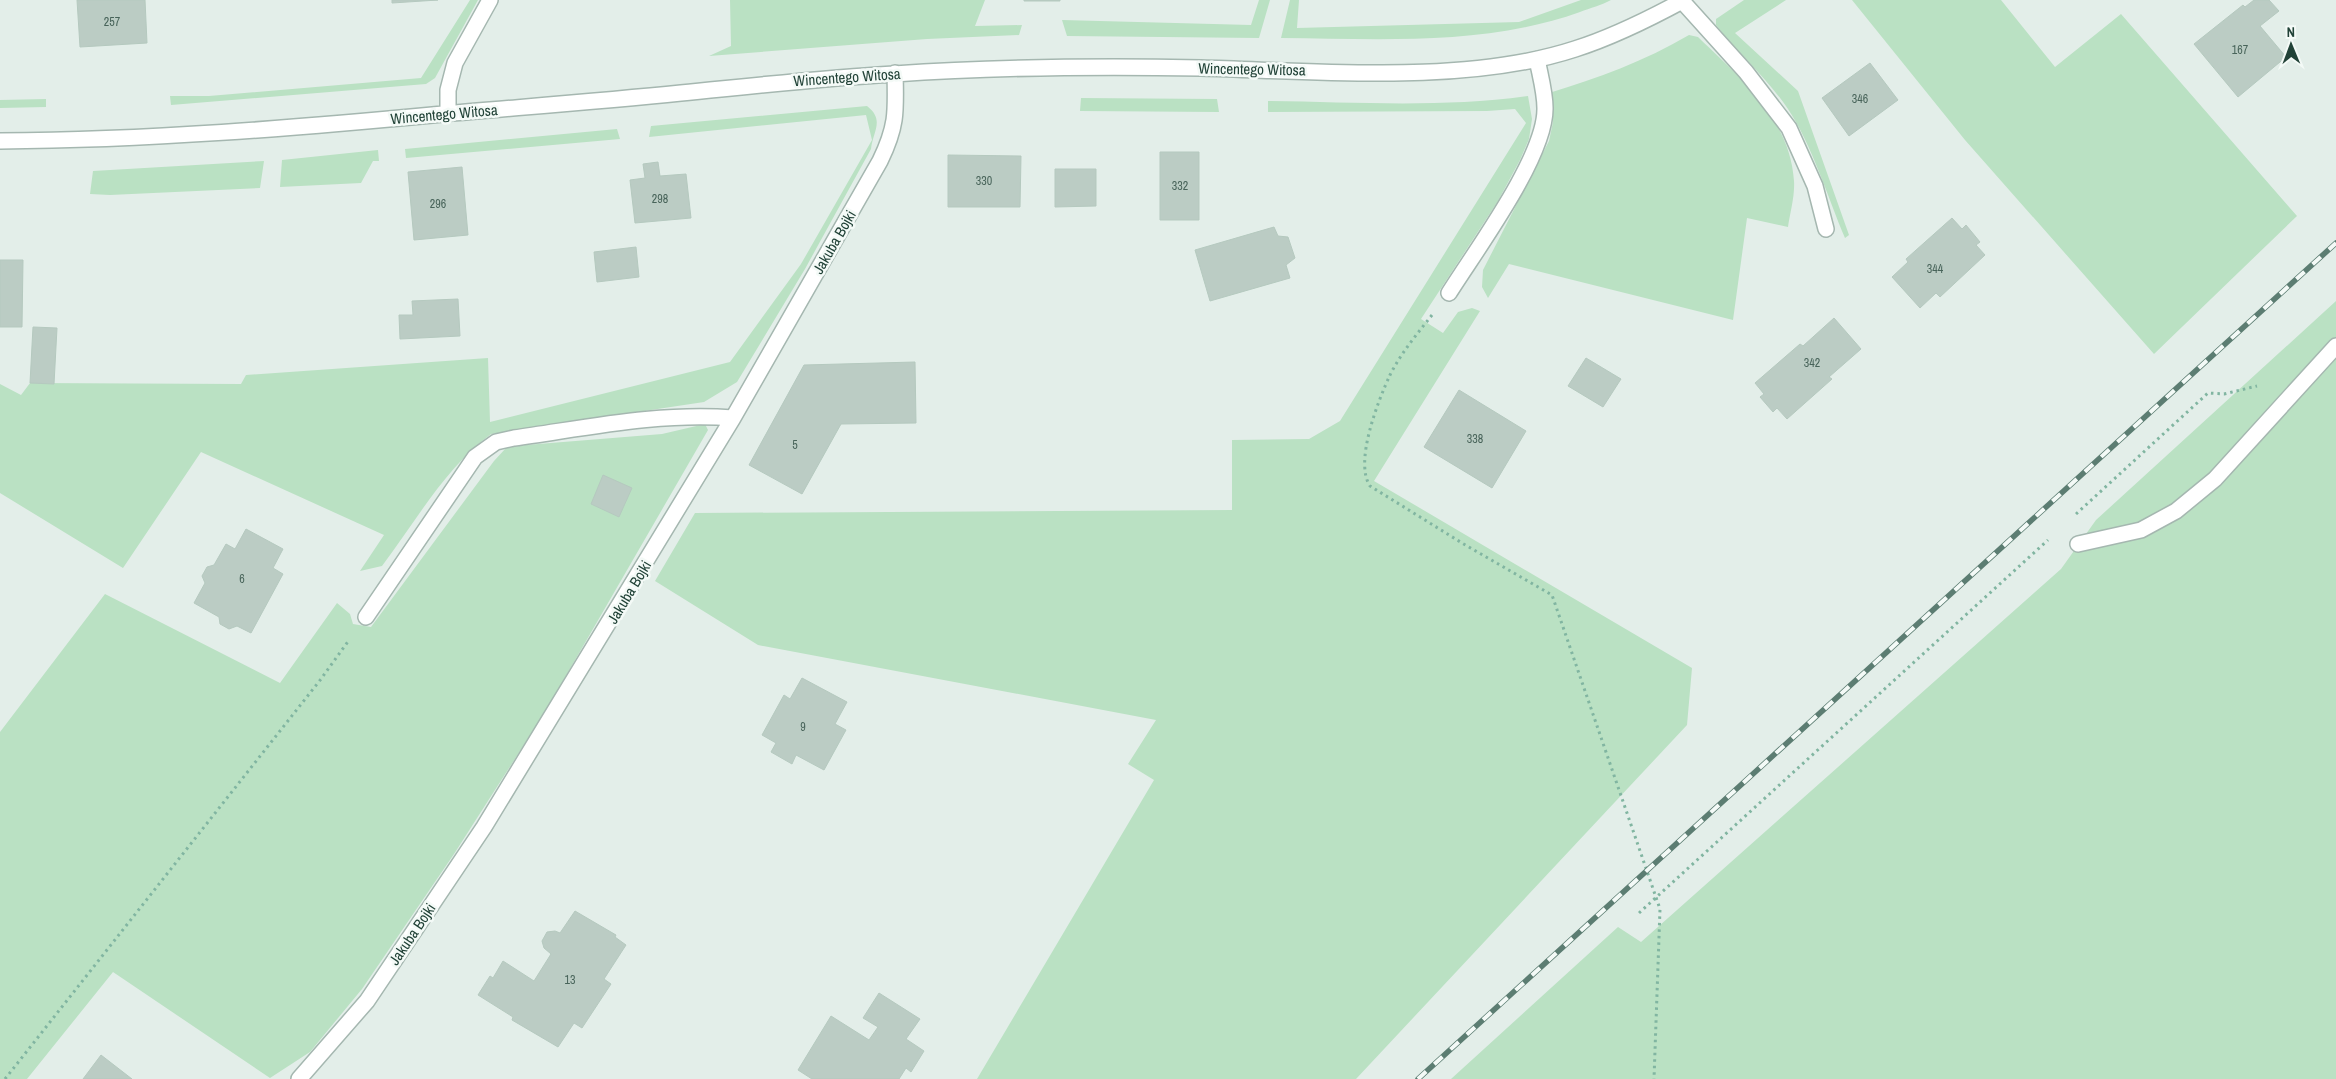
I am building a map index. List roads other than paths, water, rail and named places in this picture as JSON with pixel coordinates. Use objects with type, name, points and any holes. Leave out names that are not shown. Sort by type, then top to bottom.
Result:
[{"type":"street","points":[[448,114],[448,90],[455,63],[490,0]]},
{"type":"street","points":[[1683,1],[1746,72],[1789,128],[1815,186],[1826,229]]},
{"type":"street","name":"Wincentego Witosa","points":[[0,142],[118,139],[448,114],[682,93],[787,81],[895,74],[1075,67],[1382,72],[1471,68],[1537,59],[1573,50],[1603,39],[1683,1]]},
{"type":"street","points":[[1449,293],[1521,178],[1539,143],[1545,109],[1537,59]]},
{"type":"street","name":"Jakuba Bojki","points":[[299,1079],[368,1001],[484,827],[733,418],[880,162],[892,137],[896,111],[895,74]]},
{"type":"street","points":[[2078,544],[2140,530],[2176,511],[2215,479],[2336,346]]},
{"type":"street","points":[[366,617],[475,457],[496,442],[654,419],[702,416],[733,418]]},
{"type":"railway","points":[[1418,1079],[2336,243]]}]
